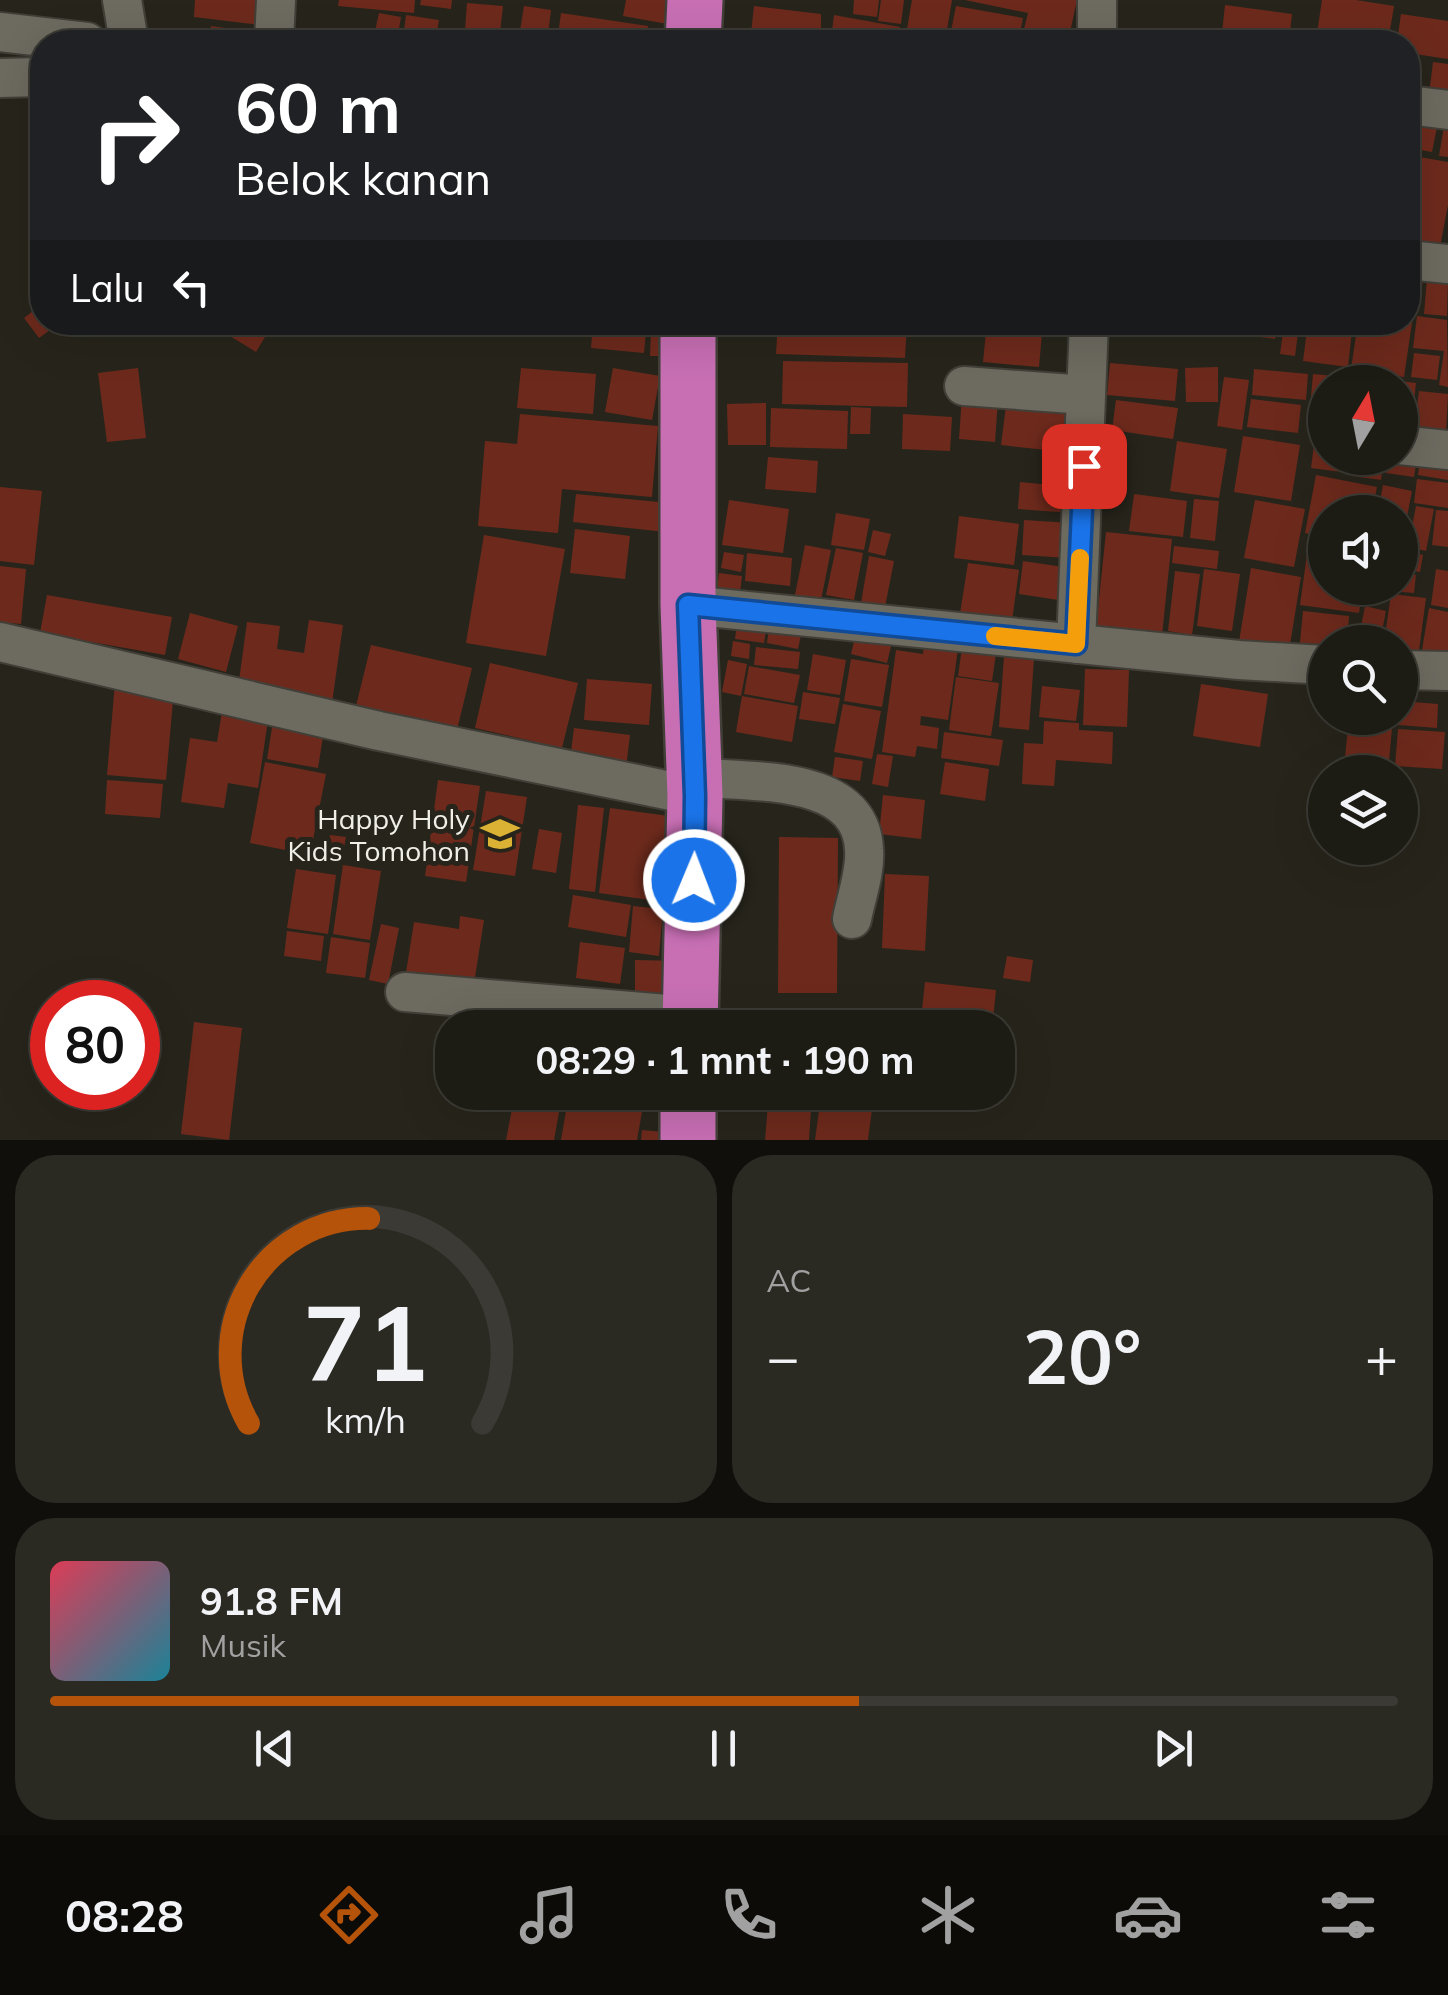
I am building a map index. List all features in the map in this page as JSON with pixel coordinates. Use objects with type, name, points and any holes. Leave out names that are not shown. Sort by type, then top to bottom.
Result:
[{"type":"highway","points":[[694,30],[695,0]]},
{"type":"highway","points":[[688,335],[688,605],[695,787],[690,1010]]},
{"type":"highway","points":[[688,1110],[688,1140]]},
{"type":"street","points":[[122,0],[127,30]]},
{"type":"street","points":[[275,30],[276,0]]},
{"type":"street","points":[[1097,30],[1098,0]]},
{"type":"street","points":[[0,32],[30,35]]},
{"type":"street","points":[[0,78],[30,77]]},
{"type":"street","points":[[1420,106],[1448,110]]},
{"type":"street","points":[[1420,261],[1448,264]]},
{"type":"street","points":[[1076,644],[1088,335]]},
{"type":"street","points":[[964,386],[1086,395]]},
{"type":"street","points":[[1418,446],[1448,450]]},
{"type":"street","points":[[688,605],[1308,664]]},
{"type":"street","points":[[0,642],[379,731],[695,787],[807,788],[830,794],[852,812],[864,849],[852,919]]},
{"type":"street","points":[[1418,670],[1448,671]]},
{"type":"street","points":[[405,992],[576,1010]]},
{"type":"building","points":[[195,0],[271,0],[268,26],[194,17]]},
{"type":"building","points":[[339,0],[415,0],[414,13],[338,6]]},
{"type":"building","points":[[421,0],[452,0],[451,9],[420,5]]},
{"type":"building","points":[[626,0],[677,0],[673,25],[623,16]]},
{"type":"building","points":[[854,0],[879,0],[877,17],[853,14]]},
{"type":"building","points":[[881,0],[904,0],[901,24],[878,21]]},
{"type":"building","points":[[912,0],[952,0],[947,30],[907,29]]},
{"type":"building","points":[[965,0],[1077,0],[1071,30],[1024,30],[1028,13]]},
{"type":"building","points":[[1322,0],[1394,6],[1390,30],[1317,30]]},
{"type":"building","points":[[467,3],[503,6],[500,30],[465,30]]},
{"type":"building","points":[[1225,5],[1292,14],[1290,30],[1222,30]]},
{"type":"building","points":[[524,6],[551,10],[549,30],[520,30]]},
{"type":"building","points":[[754,6],[821,14],[821,30],[751,30]]},
{"type":"building","points":[[956,6],[1023,18],[1020,30],[951,30]]},
{"type":"building","points":[[379,13],[401,17],[399,30],[375,30]]},
{"type":"building","points":[[561,13],[648,26],[648,30],[559,30]]},
{"type":"building","points":[[1401,14],[1448,21],[1448,59],[1420,55],[1420,30],[1399,30]]},
{"type":"building","points":[[406,15],[439,20],[437,30],[404,30]]},
{"type":"building","points":[[834,15],[900,27],[899,30],[832,30]]},
{"type":"building","points":[[1433,62],[1448,64],[1448,106],[1428,103]]},
{"type":"building","points":[[1420,113],[1439,117],[1432,152],[1420,150]]},
{"type":"building","points":[[1448,114],[1448,157],[1439,156]]},
{"type":"building","points":[[1420,157],[1448,162],[1448,205],[1439,252],[1420,248]]},
{"type":"building","points":[[1427,278],[1448,280],[1447,316],[1424,314]]},
{"type":"building","points":[[1420,316],[1447,320],[1448,387],[1439,385],[1444,351],[1413,348],[1415,335],[1420,335]]},
{"type":"building","points":[[228,335],[266,335],[256,352]]},
{"type":"building","points":[[592,335],[646,335],[644,353],[591,348]]},
{"type":"building","points":[[651,335],[668,335],[667,356],[650,356]]},
{"type":"building","points":[[777,335],[906,335],[905,358],[776,354]]},
{"type":"building","points":[[986,335],[1042,335],[1039,367],[983,362]]},
{"type":"building","points":[[1283,335],[1298,335],[1295,356],[1280,354]]},
{"type":"building","points":[[1306,335],[1352,335],[1348,365],[1303,361]]},
{"type":"building","points":[[1356,335],[1410,335],[1406,365],[1352,365]]},
{"type":"building","points":[[1414,353],[1440,356],[1437,380],[1418,378],[1418,365],[1412,365]]},
{"type":"building","points":[[783,361],[908,363],[907,407],[782,404]]},
{"type":"building","points":[[1110,363],[1178,369],[1175,401],[1107,395]]},
{"type":"building","points":[[1218,367],[1218,402],[1186,402],[1185,368]]},
{"type":"building","points":[[138,368],[146,438],[107,442],[98,373]]},
{"type":"building","points":[[521,368],[596,374],[593,414],[517,408]]},
{"type":"building","points":[[613,368],[660,376],[652,420],[605,412]]},
{"type":"building","points":[[1254,369],[1308,374],[1306,400],[1252,395]]},
{"type":"building","points":[[1224,377],[1249,380],[1242,430],[1217,426]]},
{"type":"building","points":[[1419,391],[1448,394],[1446,434],[1418,430]]},
{"type":"building","points":[[962,396],[998,399],[995,442],[959,439]]},
{"type":"building","points":[[1251,399],[1301,405],[1298,433],[1247,427]]},
{"type":"building","points":[[1116,400],[1178,408],[1173,439],[1112,430]]},
{"type":"building","points":[[766,403],[766,445],[728,445],[727,404]]},
{"type":"building","points":[[1006,406],[1078,415],[1073,453],[1001,445]]},
{"type":"building","points":[[851,407],[871,408],[870,434],[850,434]]},
{"type":"building","points":[[771,408],[848,411],[847,449],[770,447]]},
{"type":"building","points":[[520,414],[658,426],[652,497],[562,489],[558,533],[478,526],[485,441],[517,444]]},
{"type":"building","points":[[903,414],[952,417],[950,451],[902,449]]},
{"type":"building","points":[[1243,436],[1300,445],[1291,501],[1234,492]]},
{"type":"building","points":[[1177,441],[1227,449],[1219,498],[1170,491]]},
{"type":"building","points":[[1421,452],[1448,457],[1448,480],[1418,475]]},
{"type":"building","points":[[768,457],[818,461],[816,493],[765,489]]},
{"type":"building","points":[[1316,475],[1377,487],[1375,495],[1312,495]]},
{"type":"building","points":[[1352,475],[1382,475],[1381,480]]},
{"type":"building","points":[[1417,479],[1448,483],[1448,508],[1418,504]]},
{"type":"building","points":[[1020,482],[1072,487],[1070,513],[1018,509]]},
{"type":"building","points":[[1383,485],[1412,491],[1411,495],[1381,495]]},
{"type":"building","points":[[0,487],[42,491],[34,565],[0,561]]},
{"type":"building","points":[[576,494],[669,503],[666,532],[573,522]]},
{"type":"building","points":[[1134,494],[1187,501],[1183,537],[1129,531]]},
{"type":"building","points":[[1194,499],[1219,501],[1215,541],[1190,538]]},
{"type":"building","points":[[729,500],[789,509],[783,553],[722,545]]},
{"type":"building","points":[[1255,500],[1305,509],[1294,567],[1244,558]]},
{"type":"building","points":[[1418,506],[1434,509],[1426,551],[1418,549]]},
{"type":"building","points":[[1436,510],[1448,511],[1448,547],[1432,545]]},
{"type":"building","points":[[836,513],[870,519],[864,550],[831,545]]},
{"type":"building","points":[[959,516],[1019,524],[1014,565],[954,558]]},
{"type":"building","points":[[1024,520],[1071,523],[1069,558],[1022,555]]},
{"type":"building","points":[[575,529],[630,536],[625,579],[570,573]]},
{"type":"building","points":[[873,530],[891,534],[885,556],[868,552]]},
{"type":"building","points":[[1106,532],[1172,539],[1161,645],[1095,638]]},
{"type":"building","points":[[484,535],[565,549],[546,656],[466,643]]},
{"type":"building","points":[[805,545],[831,550],[819,610],[793,605]]},
{"type":"building","points":[[1174,546],[1219,551],[1217,569],[1172,563]]},
{"type":"building","points":[[836,548],[863,553],[854,600],[826,595]]},
{"type":"building","points":[[724,552],[744,555],[741,572],[721,568]]},
{"type":"building","points":[[747,553],[792,558],[790,586],[745,581]]},
{"type":"building","points":[[1307,554],[1308,605],[1360,605],[1359,613],[1300,605]]},
{"type":"building","points":[[869,556],[894,561],[885,607],[861,603]]},
{"type":"building","points":[[1023,561],[1070,568],[1065,601],[1019,594]]},
{"type":"building","points":[[968,563],[1019,570],[1011,628],[959,620]]},
{"type":"building","points":[[0,566],[26,569],[21,624],[0,622]]},
{"type":"building","points":[[1251,568],[1301,577],[1288,657],[1238,648]]},
{"type":"building","points":[[1204,569],[1240,574],[1232,631],[1197,626]]},
{"type":"building","points":[[1436,569],[1448,571],[1448,608],[1431,605]]},
{"type":"building","points":[[1175,571],[1200,574],[1192,635],[1168,631]]},
{"type":"building","points":[[719,573],[742,576],[739,601],[716,598]]},
{"type":"building","points":[[47,595],[172,617],[165,655],[40,633]]},
{"type":"building","points":[[1418,597],[1426,598],[1418,658],[1418,625],[1386,625],[1389,605],[1418,605]]},
{"type":"building","points":[[1365,606],[1386,611],[1383,625],[1361,625]]},
{"type":"building","points":[[1429,608],[1448,612],[1448,661],[1421,656]]},
{"type":"building","points":[[1303,611],[1349,616],[1348,625],[1308,625],[1308,654],[1299,653]]},
{"type":"building","points":[[190,613],[238,626],[226,672],[178,659]]},
{"type":"building","points":[[309,620],[343,625],[332,703],[238,688],[247,622],[280,626],[277,649],[304,653]]},
{"type":"building","points":[[737,625],[766,630],[764,643],[735,639]]},
{"type":"building","points":[[769,629],[801,635],[798,649],[767,643]]},
{"type":"building","points":[[857,629],[893,638],[887,663],[851,654]]},
{"type":"building","points":[[733,641],[750,644],[749,659],[731,656]]},
{"type":"building","points":[[924,644],[958,649],[948,720],[921,716],[920,725],[939,728],[937,749],[917,746],[915,757],[882,752],[896,650],[923,654]]},
{"type":"building","points":[[371,645],[472,668],[456,734],[355,710]]},
{"type":"building","points":[[756,647],[800,652],[798,669],[754,665]]},
{"type":"building","points":[[962,648],[996,653],[992,681],[958,676]]},
{"type":"building","points":[[813,654],[846,660],[840,695],[807,690]]},
{"type":"building","points":[[1004,656],[1034,658],[1029,730],[999,727]]},
{"type":"building","points":[[851,659],[889,665],[882,707],[844,701]]},
{"type":"building","points":[[728,660],[747,664],[741,696],[722,692]]},
{"type":"building","points":[[490,663],[578,683],[562,748],[475,728]]},
{"type":"building","points":[[749,666],[800,675],[794,703],[744,694]]},
{"type":"building","points":[[1085,669],[1129,670],[1127,727],[1083,725]]},
{"type":"building","points":[[956,677],[999,683],[991,736],[949,730]]},
{"type":"building","points":[[587,679],[652,684],[649,725],[584,720]]},
{"type":"building","points":[[115,683],[174,689],[166,780],[107,775]]},
{"type":"building","points":[[1201,684],[1268,694],[1260,747],[1193,736]]},
{"type":"building","points":[[1042,686],[1080,690],[1076,721],[1039,717]]},
{"type":"building","points":[[803,692],[840,698],[835,724],[799,719]]},
{"type":"building","points":[[742,696],[798,706],[792,742],[736,732]]},
{"type":"building","points":[[1418,702],[1438,704],[1437,728],[1418,727]]},
{"type":"building","points":[[843,704],[881,711],[872,759],[834,752]]},
{"type":"building","points":[[223,706],[269,713],[258,788],[228,783],[224,808],[181,802],[190,738],[217,742]]},
{"type":"building","points":[[274,715],[325,724],[318,768],[267,759]]},
{"type":"building","points":[[1044,721],[1079,723],[1079,730],[1113,732],[1112,764],[1056,760],[1054,786],[1022,784],[1024,743],[1043,744]]},
{"type":"building","points":[[574,728],[630,735],[626,768],[570,760]]},
{"type":"building","points":[[1418,730],[1445,732],[1442,769],[1418,767],[1418,755],[1396,755],[1398,735],[1418,735]]},
{"type":"building","points":[[944,732],[1003,740],[999,766],[941,758]]},
{"type":"building","points":[[1347,735],[1391,735],[1390,755],[1345,755]]},
{"type":"building","points":[[877,754],[893,756],[888,787],[872,784]]},
{"type":"building","points":[[835,757],[863,761],[860,781],[832,777]]},
{"type":"building","points":[[265,762],[326,774],[310,855],[250,843]]},
{"type":"building","points":[[945,762],[989,769],[985,801],[940,794]]},
{"type":"building","points":[[107,780],[163,784],[160,818],[105,814]]},
{"type":"building","points":[[438,780],[480,786],[466,882],[425,876]]},
{"type":"building","name":"Happy Holy Kids Tomohon","points":[[486,791],[527,797],[515,876],[473,870]]},
{"type":"building","points":[[883,795],[925,800],[921,839],[879,834]]},
{"type":"building","points":[[578,805],[604,808],[595,892],[569,889]]},
{"type":"building","points":[[610,808],[676,817],[665,902],[599,893]]},
{"type":"building","points":[[539,829],[562,833],[556,873],[532,869]]},
{"type":"building","points":[[330,835],[346,837],[341,865],[325,862]]},
{"type":"building","points":[[779,837],[838,838],[837,993],[778,993]]},
{"type":"building","points":[[343,865],[381,871],[370,940],[333,934]]},
{"type":"building","points":[[296,869],[336,875],[328,934],[287,928]]},
{"type":"building","points":[[885,874],[929,876],[925,951],[882,948]]},
{"type":"building","points":[[573,895],[631,905],[626,937],[568,927]]},
{"type":"building","points":[[633,906],[663,909],[659,956],[629,952]]},
{"type":"building","points":[[460,916],[484,920],[473,990],[405,979],[414,922],[459,929]]},
{"type":"building","points":[[381,924],[399,928],[388,984],[369,980]]},
{"type":"building","points":[[287,931],[324,936],[321,961],[284,956]]},
{"type":"building","points":[[331,937],[370,943],[365,978],[326,973]]},
{"type":"building","points":[[580,942],[625,948],[620,984],[576,978]]},
{"type":"building","points":[[1007,956],[1033,960],[1030,982],[1003,978]]},
{"type":"building","points":[[635,960],[680,961],[679,994],[635,992]]},
{"type":"building","points":[[925,982],[996,990],[994,1010],[922,1010]]},
{"type":"building","points":[[194,1022],[242,1028],[229,1140],[181,1134]]},
{"type":"building","points":[[512,1110],[559,1110],[554,1140],[506,1140]]},
{"type":"building","points":[[566,1110],[642,1112],[637,1140],[561,1140]]},
{"type":"building","points":[[768,1110],[811,1110],[809,1140],[765,1140]]},
{"type":"building","points":[[819,1110],[872,1110],[868,1140],[815,1140]]},
{"type":"building","points":[[642,1130],[675,1133],[674,1140],[641,1140]]},
{"type":"slow traffic","points":[[995,636],[1076,644],[1080,558]]},
{"type":"place","name":"Happy Holy Kids Tomohon","points":[[500,834]]},
{"type":"route","points":[[694,880],[688,605],[1076,644],[1084,466]]}]
